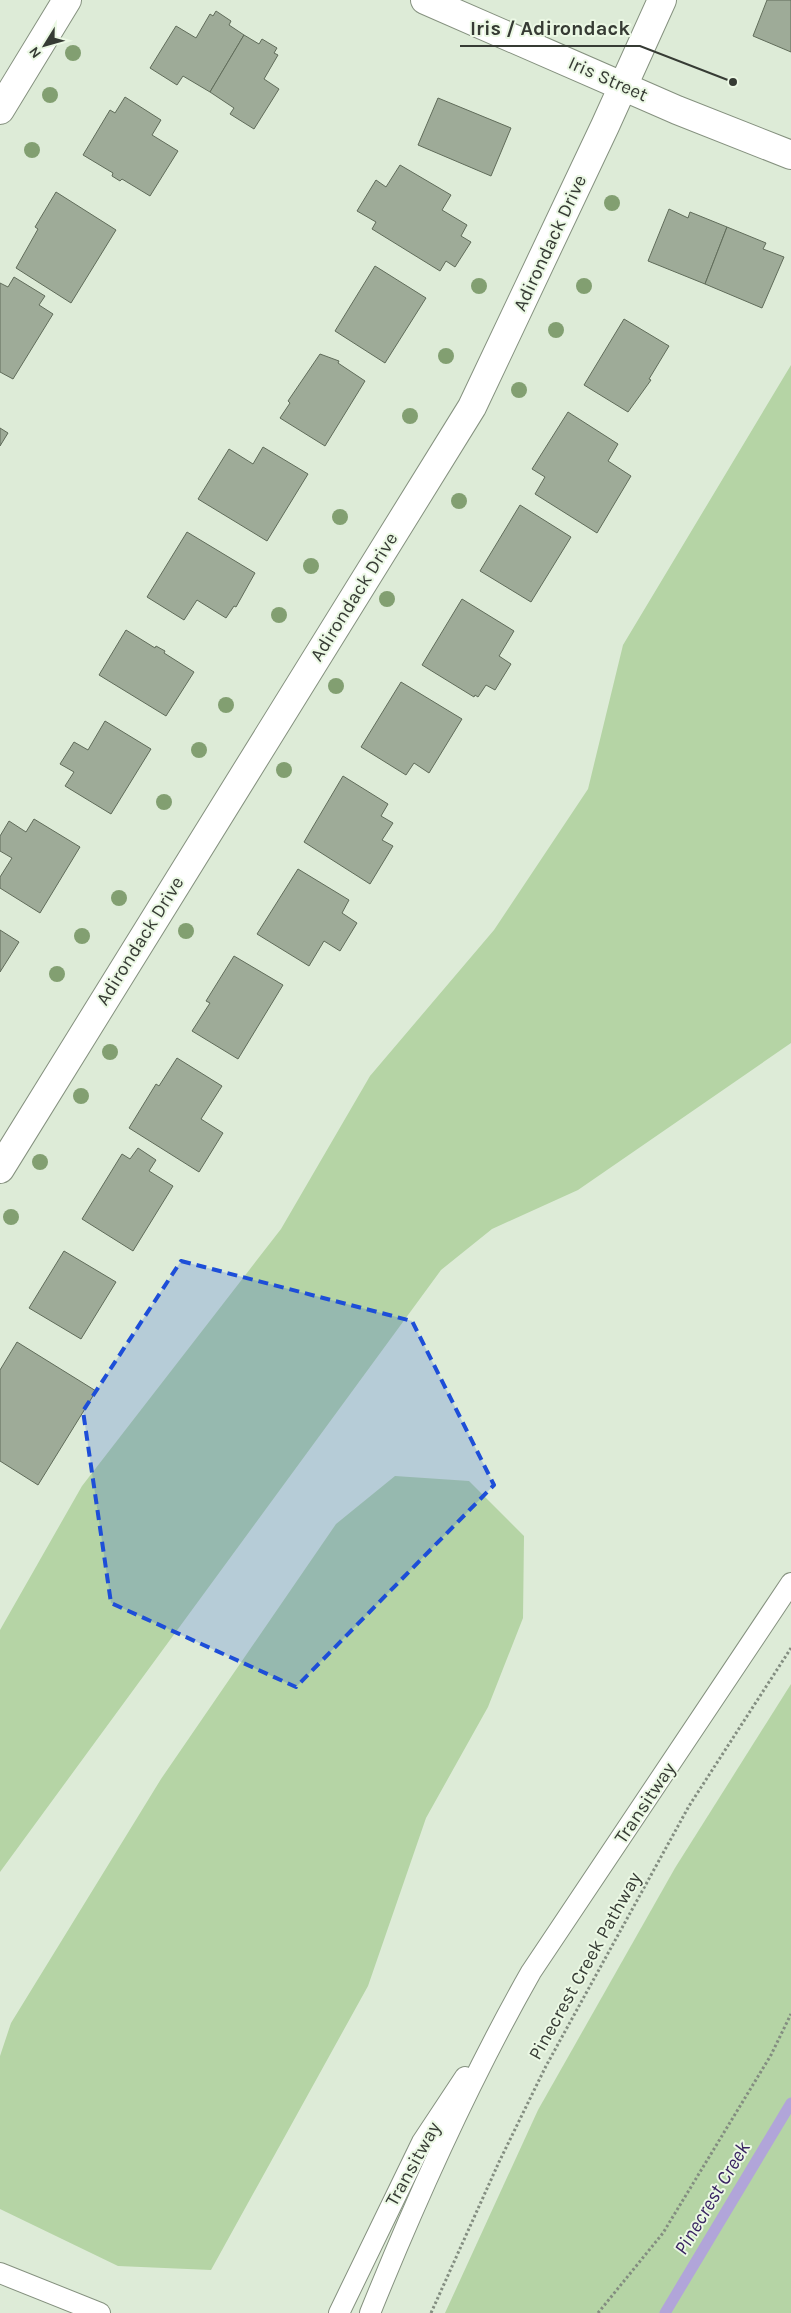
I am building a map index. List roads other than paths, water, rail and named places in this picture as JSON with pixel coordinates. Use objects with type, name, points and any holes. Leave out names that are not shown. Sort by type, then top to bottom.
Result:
[{"type":"street","points":[[0,110],[67,0]]},
{"type":"street","name":"Iris Street","points":[[425,0],[791,156]]},
{"type":"street","name":"Adirondack Drive","points":[[0,1169],[472,408],[662,0]]},
{"type":"lane","name":"Transitway","points":[[339,2313],[422,2142],[501,2024],[564,1921],[659,1783],[791,1583]]},
{"type":"lane","name":"Transitway","points":[[370,2313],[403,2232],[501,2024]]},
{"type":"lane","points":[[0,2273],[100,2313]]},
{"type":"waterway","name":"Pinecrest Creek","points":[[665,2313],[791,2103]]},
{"type":"place","name":"Iris / Adirondack","points":[[733,82]]}]
